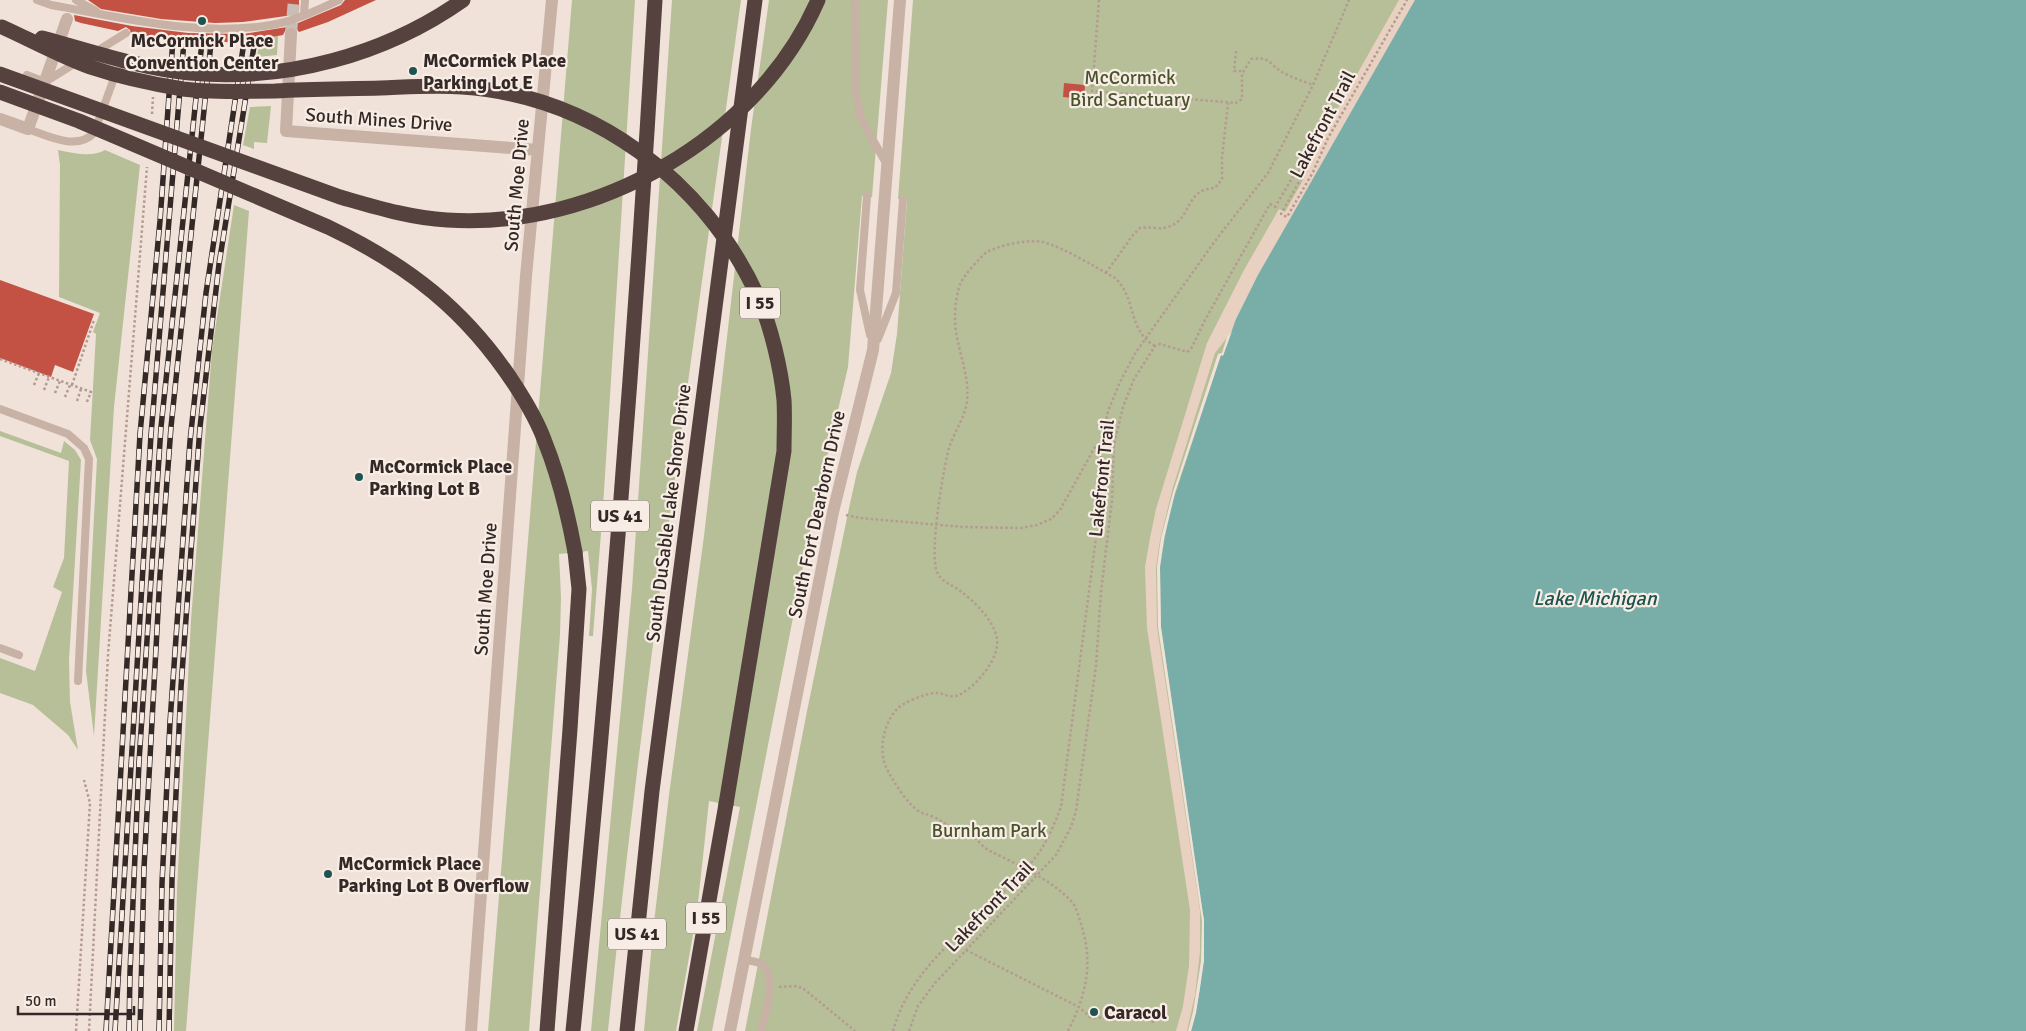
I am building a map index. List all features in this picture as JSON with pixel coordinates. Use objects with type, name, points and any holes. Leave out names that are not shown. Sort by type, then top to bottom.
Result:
[{"type":"highway","points":[[1,27],[126,61],[190,73],[272,72],[323,63],[365,50],[417,28],[442,15],[463,0]]},
{"type":"highway","name":"US 41","points":[[573,1031],[592,844],[624,467],[655,0]]},
{"type":"highway","name":"South DuSable Lake Shore Drive","points":[[628,1031],[652,791],[755,0]]},
{"type":"highway","points":[[0,74],[340,197],[377,208],[446,220],[504,219],[576,206],[612,193],[653,174],[691,150],[722,126],[754,95],[784,58],[818,0]]},
{"type":"highway","name":"I 55","points":[[1,27],[87,66],[153,84],[186,89],[240,92],[441,86],[484,89],[549,104],[599,126],[657,164],[682,187],[711,219],[734,253],[758,298],[774,348],[784,399],[784,451],[726,804],[686,1031]]},
{"type":"highway","points":[[0,92],[78,121],[365,245],[399,265],[437,294],[470,325],[500,361],[525,400],[544,440],[560,484],[575,552],[578,599],[547,1031]]},
{"type":"street","name":"South Moe Drive","points":[[471,1031],[525,286],[552,0]]},
{"type":"street","name":"South Fort Dearborn Drive","points":[[730,1031],[833,512],[873,350],[900,0]]},
{"type":"street","points":[[0,119],[28,129],[67,19]]},
{"type":"street","name":"South Mines Drive","points":[[291,34],[286,131],[538,150]]},
{"type":"lane","points":[[37,0],[51,5],[155,25],[222,29],[273,25],[339,0]]},
{"type":"lane","points":[[76,0],[102,14]]},
{"type":"lane","points":[[304,14],[305,0]]},
{"type":"lane","points":[[855,0],[856,92],[860,117],[887,166]]},
{"type":"lane","points":[[27,75],[45,82],[126,33]]},
{"type":"lane","points":[[28,129],[61,140],[80,142],[89,138],[94,133],[113,81]]},
{"type":"lane","points":[[867,196],[860,290],[873,350]]},
{"type":"lane","points":[[873,350],[896,293],[903,199]]},
{"type":"lane","points":[[0,409],[68,434],[84,448],[89,459],[78,681]]},
{"type":"lane","points":[[0,648],[18,654]]},
{"type":"lane","points":[[744,960],[760,963],[765,966],[769,974],[770,987],[762,1031]]},
{"type":"path","points":[[1099,0],[1092,91],[1236,103],[1242,98],[1243,71],[1251,58],[1269,60],[1279,70],[1313,85]]},
{"type":"path","name":"Lakefront Trail","points":[[894,1031],[898,1012],[915,983],[933,962],[1035,858],[1050,835],[1062,807],[1098,522],[1102,442],[1108,410],[1136,352],[1210,248],[1268,173],[1313,85],[1349,0]]},
{"type":"path","name":"Lakefront Trail","points":[[909,1031],[918,1006],[924,996],[1056,855],[1065,839],[1076,811],[1096,666],[1101,592],[1112,500],[1114,444],[1123,406],[1134,379],[1156,346],[1160,344],[1187,352],[1191,349],[1205,320],[1270,204],[1275,207],[1297,170],[1303,175],[1281,214],[1287,217],[1313,172],[1328,138],[1407,0]]},
{"type":"path","points":[[1236,52],[1234,71],[1243,71]]},
{"type":"path","points":[[152,120],[154,92]]},
{"type":"path","points":[[1106,273],[1140,228],[1168,227],[1178,221],[1197,193],[1205,188],[1215,188],[1218,185],[1222,179],[1222,158],[1228,103]]},
{"type":"path","points":[[90,1031],[108,655],[147,166]]},
{"type":"path","points":[[1068,1031],[1079,1007],[1089,967],[1087,944],[1076,908],[1071,901],[1037,876],[1012,860],[986,848],[966,830],[952,827],[933,816],[917,810],[899,789],[885,764],[882,744],[887,725],[898,708],[915,698],[936,692],[950,697],[961,694],[990,665],[996,653],[997,638],[992,625],[979,607],[957,588],[944,582],[938,574],[935,561],[937,524],[950,447],[967,403],[967,384],[958,346],[954,314],[962,279],[987,252],[1014,243],[1042,242],[1056,247],[1115,278],[1126,290],[1134,319],[1146,340],[1156,346]]},
{"type":"path","points":[[66,397],[94,320]]},
{"type":"path","points":[[0,359],[91,392],[86,404]]},
{"type":"path","points":[[34,385],[39,373]]},
{"type":"path","points":[[44,390],[49,377]]},
{"type":"path","points":[[56,393],[60,381]]},
{"type":"path","points":[[77,401],[81,389]]},
{"type":"path","points":[[833,512],[860,518],[1021,528],[1052,519],[1060,510],[1096,445],[1102,442]]},
{"type":"path","points":[[76,1031],[90,803],[84,780]]},
{"type":"path","points":[[966,950],[1079,1007],[1090,1017],[1104,1018],[1117,1013],[1154,1022]]},
{"type":"path","points":[[770,987],[797,986],[804,989],[855,1031]]},
{"type":"green space","points":[[572,0],[635,0],[593,636],[589,636],[592,589],[588,551],[559,554],[560,635],[529,1031],[488,1031]]},
{"type":"green space","points":[[672,0],[741,0],[653,644],[608,1031],[591,1031],[632,589]]},
{"type":"green space","points":[[769,0],[888,0],[872,197],[862,196],[848,367],[810,531],[712,1031],[697,1031],[740,807],[709,801],[697,912],[676,1031],[644,1031],[653,931],[669,795],[704,536],[751,129]]},
{"type":"green space","name":"Burnham Park","points":[[913,0],[1415,0],[1258,275],[1203,904],[1204,961],[1191,1031],[745,1031],[807,711],[849,508],[857,472],[891,373],[897,334],[907,200],[898,199]]},
{"type":"green space","points":[[278,36],[277,55],[257,57],[260,39]]},
{"type":"green space","points":[[271,106],[267,143],[254,142],[254,149],[243,145],[250,107]]},
{"type":"green space","points":[[58,150],[94,154],[105,150],[140,165],[114,407],[94,736],[86,671],[97,459],[90,440],[96,334],[93,332],[100,313],[59,297],[60,165]]},
{"type":"green space","points":[[234,205],[249,211],[186,1031],[174,1031],[177,889],[191,620],[212,350]]},
{"type":"green space","points":[[0,431],[61,453],[64,441],[75,450],[81,460],[69,660],[70,702],[78,750],[68,735],[33,705],[0,693],[0,658],[35,671],[62,592],[53,587],[64,558],[69,461],[0,436]]},
{"type":"shaded area","points":[[1399,0],[1415,0],[1258,275],[1232,331],[1215,353],[1173,487],[1160,540],[1156,568],[1157,627],[1200,910],[1200,952],[1195,995],[1187,1031],[1176,1031],[1183,1006],[1189,966],[1190,910],[1147,628],[1145,567],[1156,509],[1207,343],[1244,270],[1279,209],[1285,212],[1308,171],[1304,168]]},
{"type":"water","name":"Lake Michigan","points":[[1415,0],[2026,0],[2026,1031],[1191,1031],[1201,976],[1204,921],[1161,627],[1160,567],[1169,513],[1221,355],[1223,355],[1236,319],[1258,275]]},
{"type":"pier","points":[[1232,331],[1223,356],[1221,355],[1175,493],[1164,539],[1160,567],[1161,627],[1204,921],[1204,961],[1196,1013],[1191,1031],[1188,1031],[1201,961],[1202,921],[1158,627],[1157,567],[1161,538],[1173,492],[1218,354],[1222,353],[1227,337]]},
{"type":"building","points":[[88,0],[299,0],[299,11],[286,16],[243,22],[215,23],[161,19],[101,9]]},
{"type":"building","points":[[345,0],[376,0],[328,22],[299,32],[291,26],[341,5]]},
{"type":"building","points":[[74,15],[132,26],[188,33],[243,34],[287,27],[283,35],[244,42],[193,42],[131,34],[130,30],[126,27],[118,31],[81,23],[75,21]]},
{"type":"building","points":[[1064,83],[1085,85],[1084,99],[1063,97]]},
{"type":"building","points":[[0,280],[94,314],[73,372],[55,365],[51,377],[0,358]]},
{"type":"tunnel","points":[[291,34],[294,0]]},
{"type":"railway","points":[[106,1031],[140,434],[160,221],[173,39]]},
{"type":"railway","points":[[169,1031],[172,879],[181,687],[200,427],[219,264],[255,40]]},
{"type":"railway","points":[[115,1031],[151,435],[184,41]]},
{"type":"railway","points":[[129,1031],[139,762],[161,427],[202,42]]},
{"type":"railway","points":[[159,1031],[162,883],[170,722],[190,441],[206,293],[244,42]]},
{"type":"railway","points":[[140,1031],[144,868],[160,575],[171,427],[211,43]]},
{"type":"place","name":"McCormick Place Convention Center","points":[[202,21]]},
{"type":"place","name":"McCormick Place Parking Lot E","points":[[413,71]]},
{"type":"place","name":"McCormick Place Parking Lot B","points":[[359,477]]},
{"type":"place","name":"McCormick Place Parking Lot B Overflow","points":[[328,874]]},
{"type":"place","name":"Caracol","points":[[1094,1012]]},
{"type":"park label","name":"McCormick Bird Sanctuary","points":[[1130,88]]}]
